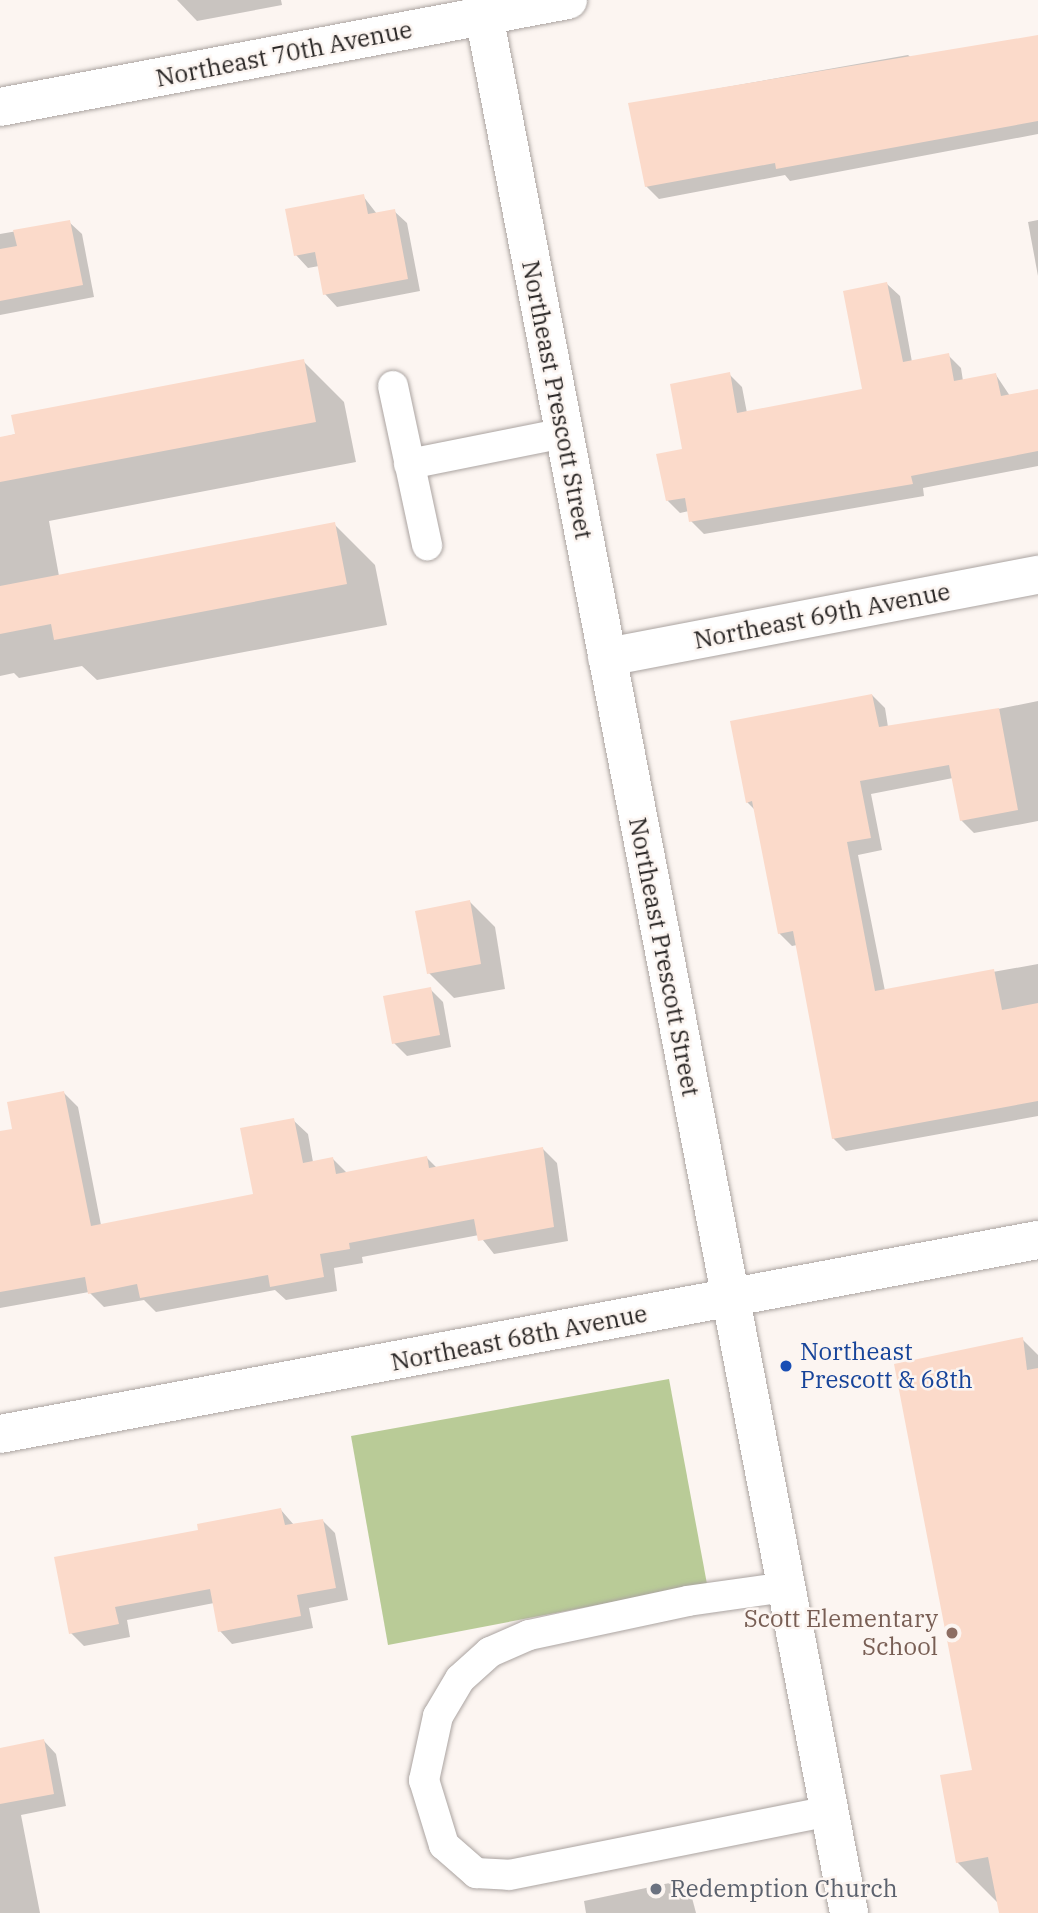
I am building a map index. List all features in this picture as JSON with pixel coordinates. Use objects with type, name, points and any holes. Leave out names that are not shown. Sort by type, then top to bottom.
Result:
[{"type":"street","name":"Northeast 70th Avenue","points":[[0,107],[482,8],[568,0]]},
{"type":"street","name":"Northeast Prescott Street","points":[[482,8],[849,1913]]},
{"type":"street","name":"Northeast 69th Avenue","points":[[607,657],[1038,575]]},
{"type":"street","name":"Northeast 68th Avenue","points":[[0,1434],[1038,1240]]},
{"type":"lane","points":[[393,386],[427,545]]},
{"type":"lane","points":[[409,464],[564,433]]},
{"type":"lane","points":[[786,1587],[688,1601],[528,1635],[490,1652],[460,1679],[438,1717],[424,1780],[431,1813],[444,1845],[476,1873],[509,1875],[829,1811]]},
{"type":"green space","points":[[669,1379],[707,1584],[388,1645],[351,1436]]},
{"type":"building","points":[[1038,35],[1038,121],[776,169],[775,163],[645,187],[628,103]]},
{"type":"building","points":[[364,194],[368,214],[395,209],[408,279],[323,295],[315,252],[294,256],[285,209]]},
{"type":"building","points":[[70,220],[83,285],[0,301],[0,249],[17,246],[13,230]]},
{"type":"building","points":[[887,282],[903,362],[949,353],[954,381],[996,373],[1001,396],[1038,389],[1038,451],[911,476],[913,484],[689,522],[685,498],[666,501],[656,454],[682,449],[670,384],[730,372],[737,413],[862,389],[843,291]]},
{"type":"building","points":[[304,359],[316,422],[0,482],[0,437],[15,434],[11,415]]},
{"type":"building","points":[[335,522],[347,584],[54,640],[51,624],[0,634],[0,586]]},
{"type":"building","points":[[872,694],[879,727],[999,708],[1018,810],[960,821],[949,765],[860,781],[871,838],[847,842],[875,991],[994,969],[1002,1010],[1038,1003],[1038,1101],[832,1139],[793,931],[778,934],[752,801],[746,803],[730,721]]},
{"type":"building","points":[[470,900],[481,964],[427,974],[415,911]]},
{"type":"building","points":[[431,987],[440,1035],[392,1044],[383,996]]},
{"type":"building","points":[[64,1091],[91,1226],[253,1194],[240,1128],[294,1118],[303,1163],[333,1157],[336,1174],[427,1156],[429,1168],[543,1147],[554,1227],[478,1241],[474,1219],[349,1243],[350,1249],[320,1254],[324,1277],[270,1287],[268,1275],[140,1298],[137,1284],[88,1294],[85,1277],[0,1292],[0,1131],[12,1129],[7,1102]]},
{"type":"building","points":[[1023,1337],[1027,1370],[1038,1368],[1038,1913],[999,1913],[988,1857],[956,1863],[940,1775],[972,1770],[894,1364]]},
{"type":"building","points":[[281,1508],[285,1525],[323,1519],[336,1588],[297,1595],[301,1616],[218,1632],[210,1589],[115,1607],[119,1624],[69,1634],[54,1557],[198,1530],[197,1524]]},
{"type":"building","points":[[44,1739],[54,1794],[0,1804],[0,1748]]},
{"type":"place","name":"Northeast Prescott & 68th","points":[[786,1366]]},
{"type":"place","name":"Scott Elementary School","points":[[952,1633]]},
{"type":"place","name":"Redemption Church","points":[[656,1889]]}]
